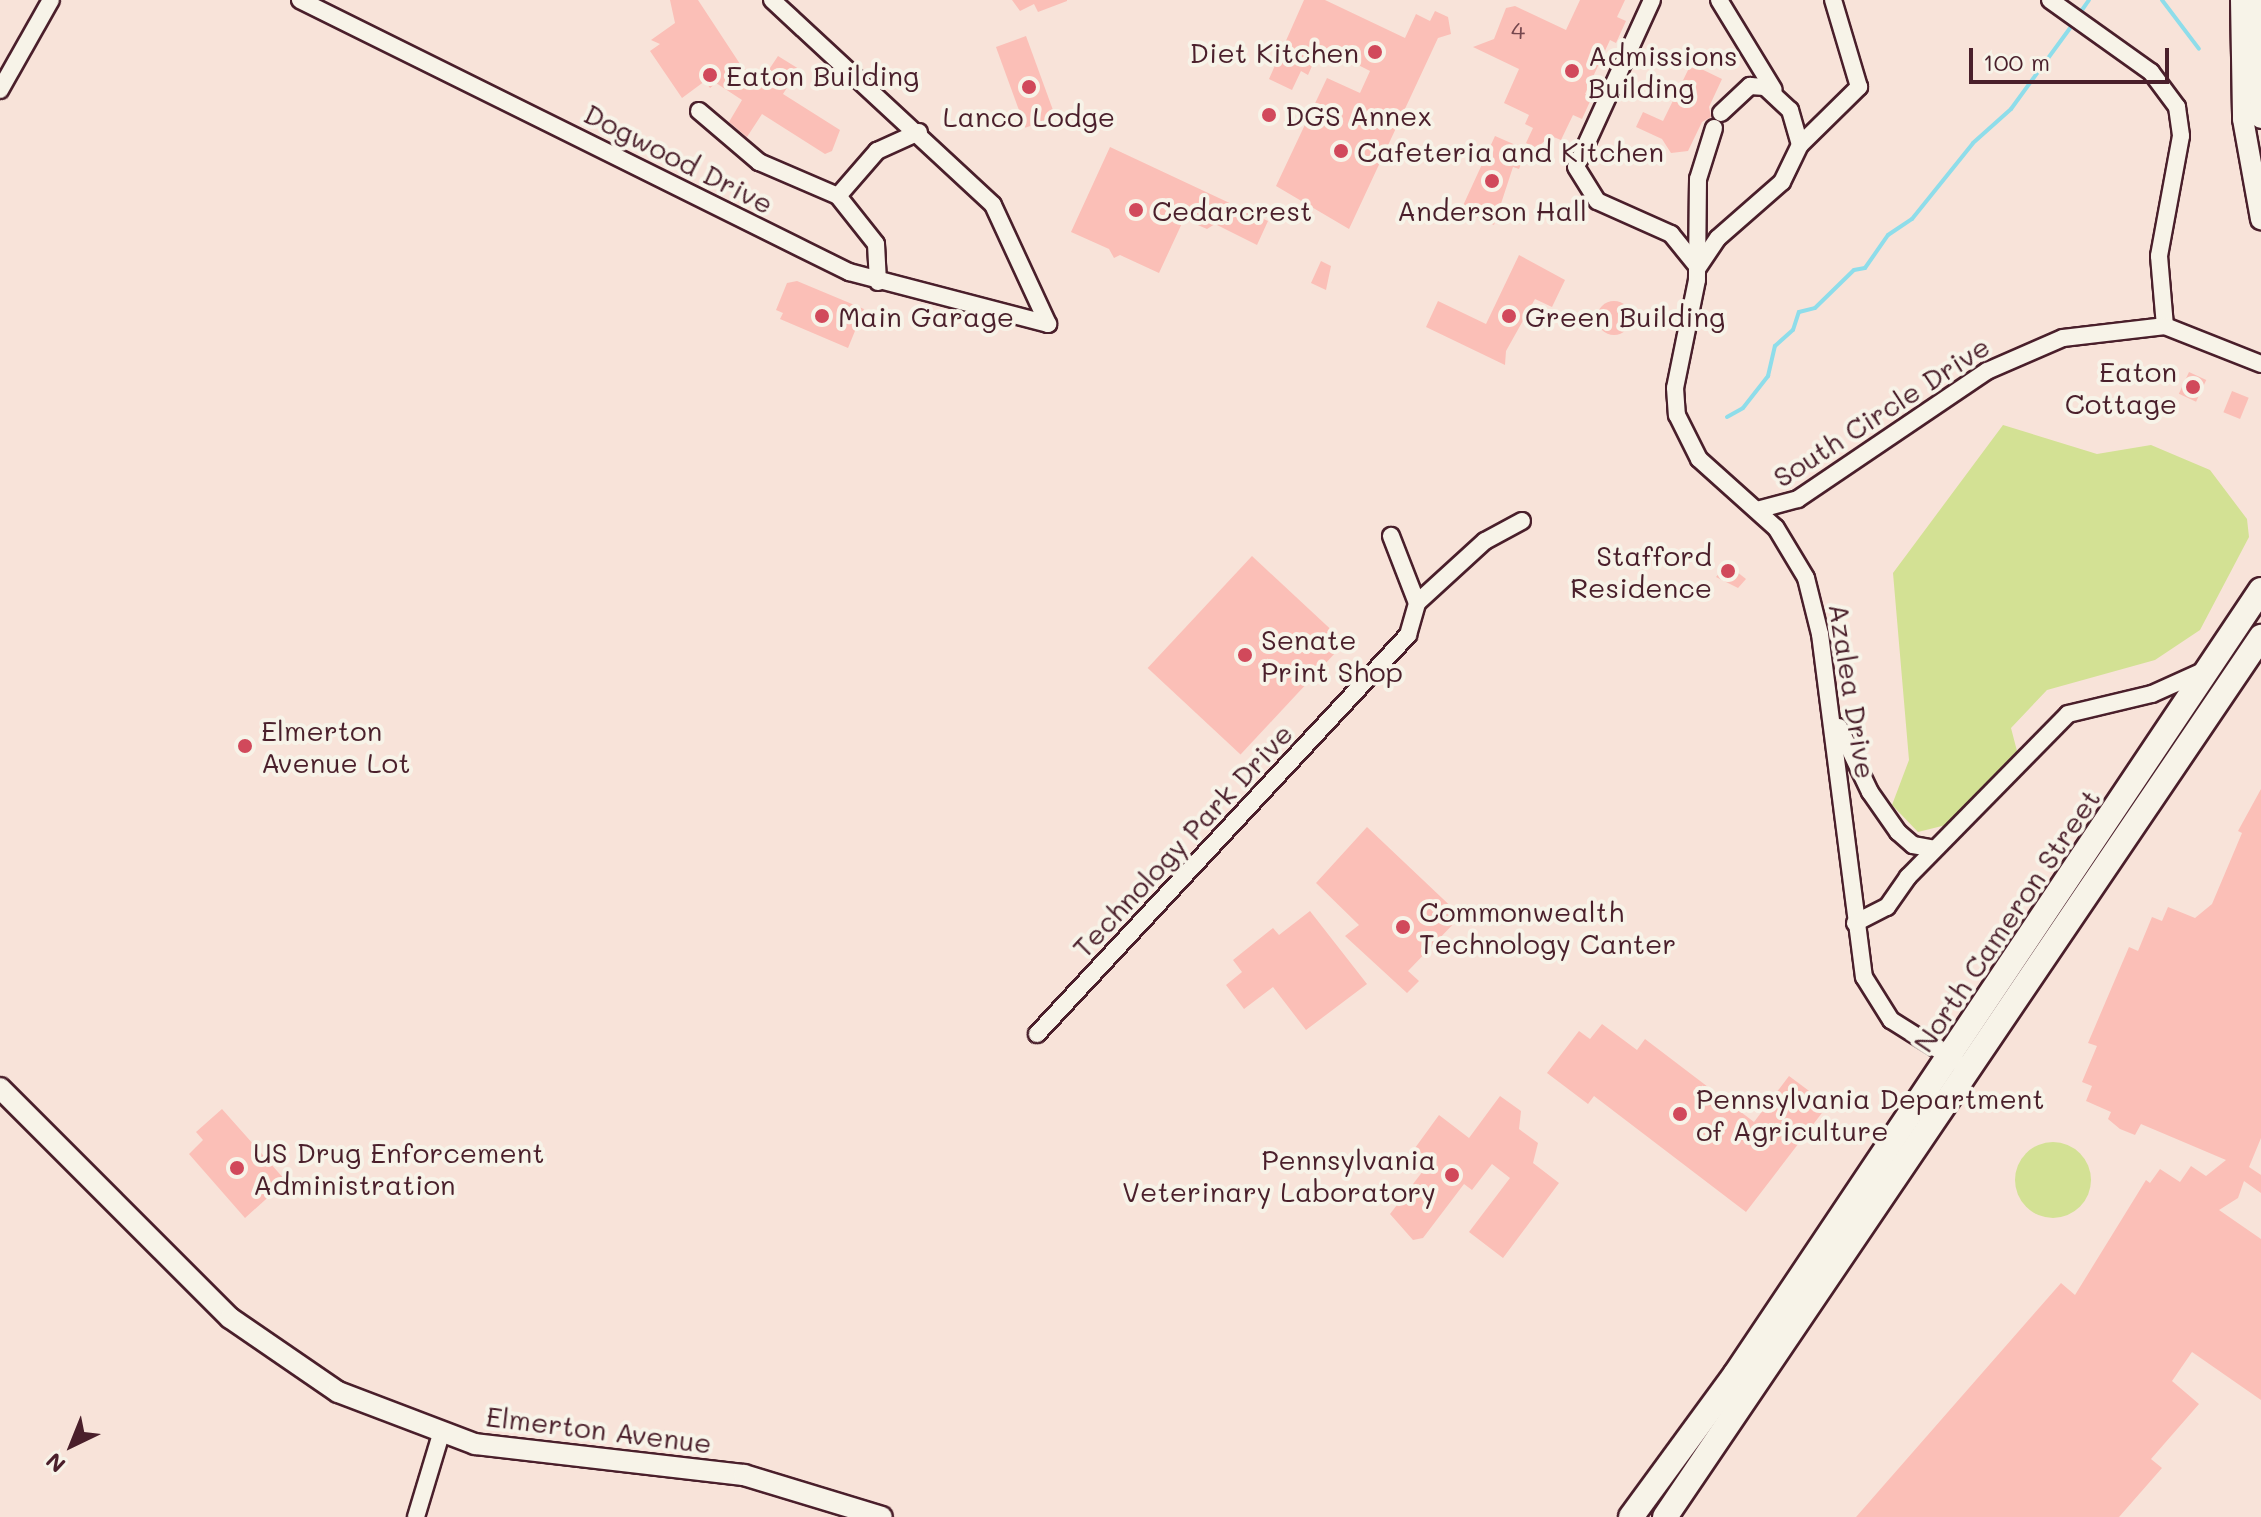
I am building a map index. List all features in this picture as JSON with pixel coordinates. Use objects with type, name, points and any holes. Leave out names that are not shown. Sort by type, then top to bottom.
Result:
[{"type":"highway","name":"North Cameron Street","points":[[1631,1517],[1948,1059],[2261,590]]},
{"type":"highway","name":"North Cameron Street","points":[[1665,1517],[2261,637]]},
{"type":"main road","points":[[2241,0],[2243,119],[2261,219]]},
{"type":"main road","points":[[2258,0],[2261,118]]},
{"type":"main road","name":"Elmerton Avenue","points":[[0,1088],[255,1337],[338,1392],[441,1434],[544,1456],[744,1475],[882,1517]]},
{"type":"street","points":[[0,90],[51,0]]},
{"type":"street","name":"Dogwood Drive","points":[[300,0],[878,282],[1048,324],[1001,215],[919,132]]},
{"type":"street","points":[[772,0],[919,132],[877,151],[838,196]]},
{"type":"street","points":[[1652,0],[1576,167],[1597,201],[1671,234],[1697,269],[1718,238],[1782,182],[1800,145],[1859,87],[1833,0]]},
{"type":"street","points":[[1719,0],[1746,54],[1798,124],[1800,145]]},
{"type":"street","points":[[2050,0],[2151,72],[2177,107],[2181,136],[2159,256],[2165,326],[2261,364]]},
{"type":"street","name":"Azalea Drive","points":[[1778,94],[1750,86],[1717,120],[1698,179],[1697,269],[1675,407],[1699,459],[1757,510],[1806,578],[1830,703],[1864,977],[1875,1000],[1901,1029],[1948,1059]]},
{"type":"street","points":[[699,111],[759,162],[838,196],[876,244],[878,282]]},
{"type":"street","name":"South Circle Drive","points":[[1757,510],[1785,506],[1814,489],[1918,414],[2019,355],[2104,329],[2165,326]]},
{"type":"street","name":"Technology Park Drive","points":[[1037,1034],[1408,635],[1417,603],[1485,541],[1522,521]]},
{"type":"street","points":[[1391,536],[1417,603]]},
{"type":"street","points":[[1855,923],[1879,914],[1935,849],[2068,714],[2168,689],[2219,657]]},
{"type":"street","points":[[1830,703],[1882,812],[1913,845],[1935,849]]},
{"type":"street","points":[[1948,1059],[1967,1073]]},
{"type":"street","points":[[416,1517],[441,1434]]},
{"type":"green space","points":[[2003,425],[2097,454],[2151,445],[2210,470],[2247,519],[2249,537],[2200,630],[2155,660],[2047,690],[2011,728],[2017,751],[1946,825],[1918,832],[1892,805],[1909,760],[1893,573]]},
{"type":"green space","points":[[2053,1142],[2068,1145],[2080,1153],[2088,1165],[2091,1180],[2088,1195],[2080,1207],[2068,1215],[2053,1218],[2038,1215],[2026,1207],[2018,1195],[2015,1180],[2018,1165],[2026,1153],[2038,1145]]},
{"type":"building","name":"Eaton Building","points":[[670,0],[698,0],[742,67],[762,80],[778,56],[799,69],[783,94],[840,130],[832,151],[825,154],[762,114],[747,137],[729,122],[742,100],[716,83],[710,88],[705,81],[682,98],[650,51],[660,44],[651,40],[675,23]]},
{"type":"building","points":[[1012,0],[1067,1],[1038,12],[1034,4],[1020,11]]},
{"type":"building","points":[[1304,0],[1325,0],[1405,38],[1416,14],[1430,21],[1435,11],[1448,17],[1451,34],[1438,38],[1349,229],[1276,186],[1327,78],[1360,93],[1370,71],[1321,46],[1308,75],[1301,71],[1292,90],[1269,79]]},
{"type":"building","name":"Admissions Building","points":[[1580,0],[1625,0],[1617,17],[1626,21],[1616,43],[1610,40],[1585,94],[1592,97],[1582,119],[1573,115],[1561,140],[1551,136],[1536,148],[1526,143],[1533,128],[1525,124],[1529,115],[1504,103],[1519,69],[1473,47],[1494,39],[1506,8],[1515,6],[1566,30]]},
{"type":"building","name":"Lanco Lodge","points":[[1026,36],[1055,117],[1025,128],[996,47]]},
{"type":"building","points":[[1691,64],[1722,79],[1709,107],[1711,117],[1702,122],[1688,151],[1671,153],[1662,139],[1636,127],[1643,112],[1663,121]]},
{"type":"building","name":"Anderson Hall","points":[[1495,136],[1527,150],[1519,169],[1513,167],[1494,225],[1461,210]]},
{"type":"building","name":"Cedarcrest","points":[[1110,147],[1268,221],[1257,245],[1215,224],[1207,229],[1184,219],[1159,273],[1120,255],[1114,258],[1109,249],[1071,232]]},
{"type":"building","name":"Green Building","points":[[1519,255],[1565,280],[1552,307],[1535,299],[1506,351],[1505,365],[1426,327],[1438,301],[1486,324]]},
{"type":"building","points":[[1321,261],[1331,266],[1326,290],[1311,283]]},
{"type":"building","name":"Main Garage","points":[[797,281],[864,309],[848,348],[780,319],[783,313],[776,310],[787,283]]},
{"type":"building","points":[[1614,301],[1626,306],[1631,318],[1626,330],[1614,335],[1602,330],[1597,318],[1602,306]]},
{"type":"building","name":"Eaton Cottage","points":[[2189,372],[2206,380],[2196,402],[2179,394]]},
{"type":"building","points":[[2232,391],[2249,398],[2240,419],[2223,412]]},
{"type":"building","name":"Senate Print Shop","points":[[1252,556],[1345,643],[1241,755],[1148,668]]},
{"type":"building","name":"Stafford Residence","points":[[1727,564],[1746,579],[1738,588],[1716,577]]},
{"type":"building","points":[[2261,789],[2261,1138],[2249,1167],[2261,1175],[2261,1193],[2244,1181],[2238,1198],[2219,1210],[2261,1239],[2261,1400],[2192,1352],[2172,1381],[2199,1404],[2151,1459],[2162,1468],[2119,1517],[1856,1517],[2061,1283],[2075,1295],[2146,1180],[2150,1183],[2160,1169],[2180,1182],[2191,1166],[2206,1176],[2226,1160],[2141,1124],[2135,1135],[2120,1129],[2108,1119],[2111,1112],[2086,1101],[2092,1086],[2082,1082],[2097,1046],[2088,1043],[2129,947],[2138,951],[2152,917],[2162,921],[2168,907],[2195,918],[2212,904],[2242,833],[2238,831]]},
{"type":"building","points":[[1367,827],[1461,916],[1408,971],[1419,981],[1407,993],[1345,936],[1359,925],[1316,883]]},
{"type":"building","points":[[1310,911],[1367,984],[1306,1030],[1273,987],[1244,1009],[1226,985],[1242,972],[1233,960],[1273,928],[1279,935]]},
{"type":"building","name":"Pennsylvania Department of Agriculture","points":[[1602,1024],[1637,1050],[1645,1039],[1754,1122],[1789,1076],[1828,1105],[1746,1212],[1594,1096],[1588,1104],[1547,1073],[1579,1031],[1590,1039]]},
{"type":"building","name":"Pennsylvania Veterinary Laboratory","points":[[1500,1096],[1521,1111],[1519,1129],[1538,1143],[1533,1163],[1559,1183],[1503,1258],[1469,1232],[1510,1178],[1492,1164],[1472,1190],[1464,1184],[1423,1238],[1413,1240],[1390,1214],[1423,1171],[1418,1168],[1426,1157],[1415,1148],[1439,1115],[1469,1138]]},
{"type":"building","name":"US Drug Enforcement Administration","points":[[222,1109],[286,1181],[245,1218],[189,1154],[203,1140],[196,1132]]},
{"type":"waterway","points":[[2082,10],[2089,0]]},
{"type":"waterway","points":[[2162,0],[2199,49]]},
{"type":"waterway","points":[[1727,417],[1743,408],[1768,376],[1775,346],[1793,330],[1799,312],[1815,308],[1854,270],[1865,268],[1888,235],[1912,219],[1973,143],[2011,109],[2070,28]]},
{"type":"place","name":"Diet Kitchen","points":[[1375,52]]},
{"type":"place","name":"Admissions Building","points":[[1572,71]]},
{"type":"place","name":"Eaton Building","points":[[710,75]]},
{"type":"place","name":"Lanco Lodge","points":[[1029,87]]},
{"type":"place","name":"DGS Annex","points":[[1269,115]]},
{"type":"place","name":"Cafeteria and Kitchen","points":[[1341,151]]},
{"type":"place","name":"Anderson Hall","points":[[1492,181]]},
{"type":"place","name":"Cedarcrest","points":[[1136,210]]},
{"type":"place","name":"Main Garage","points":[[822,316]]},
{"type":"place","name":"Green Building","points":[[1509,316]]},
{"type":"place","name":"Eaton Cottage","points":[[2193,387]]},
{"type":"place","name":"Stafford Residence","points":[[1728,571]]},
{"type":"place","name":"Senate Print Shop","points":[[1245,655]]},
{"type":"place","name":"Elmerton Avenue Lot","points":[[245,746]]},
{"type":"place","name":"Commonwealth Technology Canter","points":[[1403,927]]},
{"type":"place","name":"Pennsylvania Department of Agriculture","points":[[1680,1114]]},
{"type":"place","name":"US Drug Enforcement Administration","points":[[237,1168]]},
{"type":"place","name":"Pennsylvania Veterinary Laboratory","points":[[1452,1175]]}]
